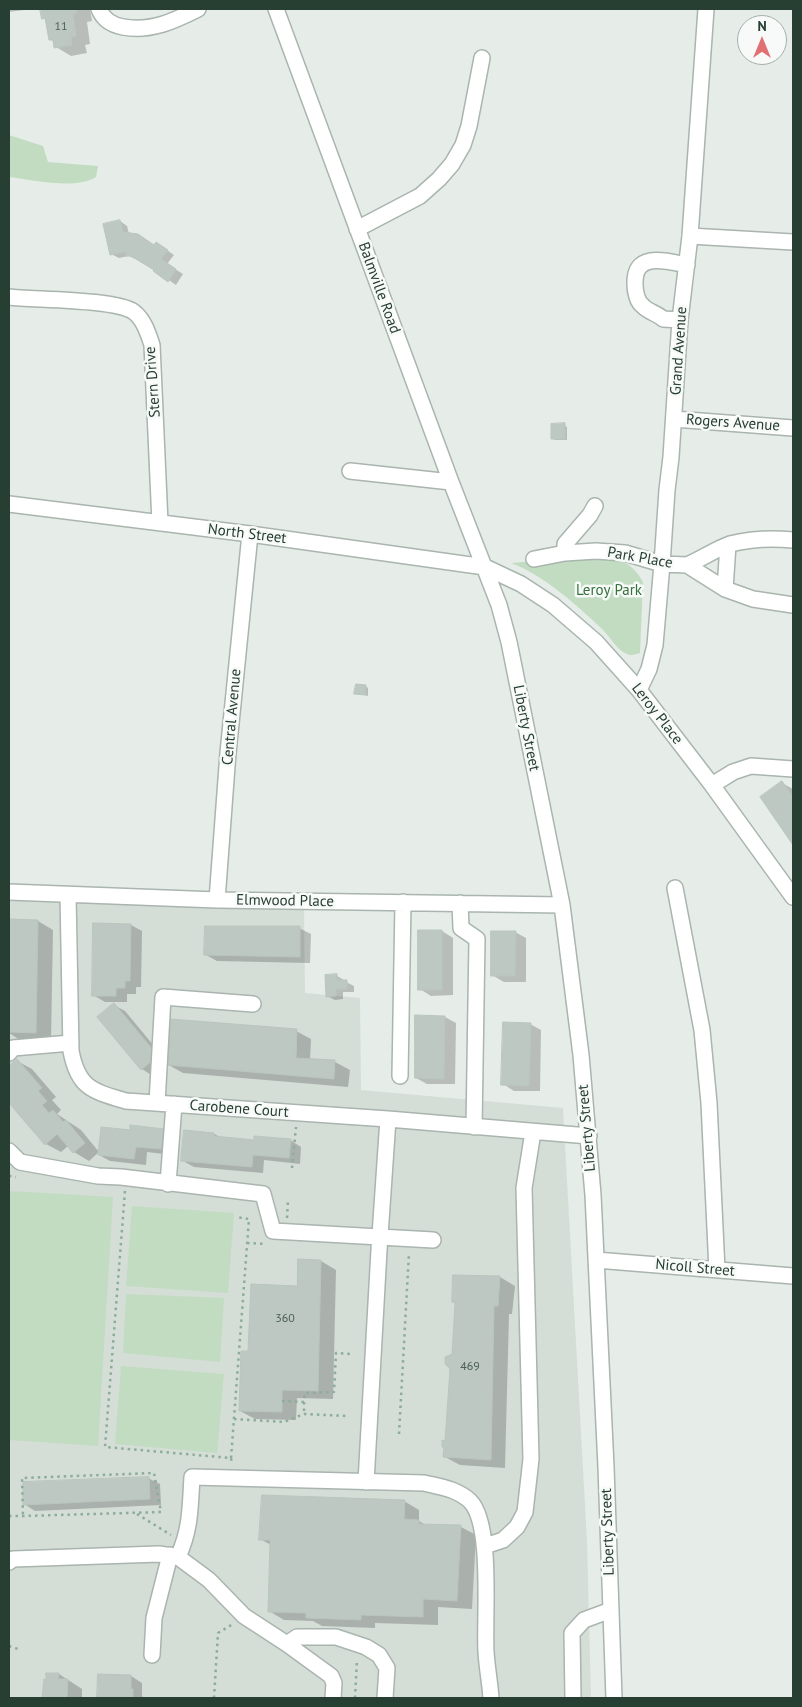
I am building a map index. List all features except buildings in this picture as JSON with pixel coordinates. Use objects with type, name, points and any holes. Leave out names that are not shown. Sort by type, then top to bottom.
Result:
[{"type":"street","points":[[99,9],[113,25],[135,29],[156,27],[198,9]]},
{"type":"street","name":"Balmville Road","points":[[276,9],[451,482],[485,567]]},
{"type":"street","name":"Grand Avenue","points":[[639,690],[648,669],[654,645],[662,564],[680,320],[690,236],[706,9]]},
{"type":"street","points":[[358,229],[420,196],[452,164],[463,145],[469,126],[482,58]]},
{"type":"street","points":[[690,236],[793,242]]},
{"type":"street","points":[[680,320],[663,319],[643,306],[637,298],[635,277],[638,268],[646,262],[660,260],[686,265]]},
{"type":"street","name":"Stern Drive","points":[[9,297],[122,306],[134,312],[145,325],[152,345],[160,523]]},
{"type":"street","name":"Rogers Avenue","points":[[674,419],[793,428]]},
{"type":"street","points":[[350,471],[451,482]]},
{"type":"street","name":"North Street","points":[[9,504],[250,534],[485,567]]},
{"type":"street","points":[[565,553],[565,544],[590,515],[595,506]]},
{"type":"street","name":"Central Avenue","points":[[217,900],[229,743],[250,534]]},
{"type":"street","name":"Park Place","points":[[688,566],[728,545],[746,541],[793,540]]},
{"type":"street","points":[[725,589],[728,545]]},
{"type":"street","name":"Park Place","points":[[534,559],[565,553],[596,551],[625,553],[662,564],[688,566],[725,589],[752,599],[793,605]]},
{"type":"street","name":"Leroy Place","points":[[485,567],[521,584],[553,605],[596,642],[639,690],[712,785],[793,897]]},
{"type":"street","name":"Liberty Street","points":[[485,567],[499,605],[509,642],[562,904],[581,1055],[596,1260],[614,1698]]},
{"type":"street","points":[[712,785],[733,772],[751,766],[793,769]]},
{"type":"street","points":[[675,888],[702,1030],[709,1103],[717,1270]]},
{"type":"street","name":"Elmwood Place","points":[[9,892],[217,900],[562,904]]},
{"type":"street","name":"Carobene Court","points":[[68,895],[71,1051],[74,1066],[82,1081],[98,1093],[126,1101],[388,1119],[588,1136]]},
{"type":"street","points":[[400,1076],[403,902]]},
{"type":"street","points":[[460,903],[461,928],[477,939],[474,1127]]},
{"type":"street","points":[[157,1103],[163,997],[253,1004]]},
{"type":"street","points":[[9,1053],[14,1048],[71,1043]]},
{"type":"street","points":[[168,1184],[174,1104]]},
{"type":"street","points":[[366,1482],[388,1119]]},
{"type":"street","points":[[485,1546],[503,1540],[517,1527],[525,1512],[531,1459],[524,1188],[533,1132]]},
{"type":"street","points":[[9,1150],[20,1162],[98,1176],[263,1194],[273,1231],[433,1240]]},
{"type":"street","name":"Nicoll Street","points":[[596,1260],[793,1276]]},
{"type":"street","points":[[152,1655],[154,1618],[174,1556],[185,1542],[190,1523],[192,1477],[424,1483],[458,1491],[476,1509],[485,1546],[486,1652],[491,1698]]},
{"type":"street","points":[[9,1562],[14,1559],[159,1554],[174,1556],[209,1580],[244,1616],[331,1676],[334,1683],[333,1698]]},
{"type":"street","points":[[573,1698],[572,1633],[584,1620],[611,1610]]},
{"type":"street","points":[[287,1644],[297,1637],[336,1637],[366,1647],[379,1655],[388,1668],[385,1698]]},
{"type":"path","points":[[292,1168],[296,1125]]},
{"type":"path","points":[[126,1188],[105,1447],[231,1458]]},
{"type":"path","points":[[286,1225],[288,1200]]},
{"type":"path","points":[[231,1470],[249,1219],[236,1217]]},
{"type":"path","points":[[304,1414],[305,1393],[334,1392],[336,1353],[350,1354]]},
{"type":"path","points":[[282,1401],[304,1402]]},
{"type":"path","points":[[234,1420],[284,1422],[304,1414],[348,1416]]},
{"type":"path","points":[[9,1516],[23,1516],[161,1512],[154,1473],[22,1478],[23,1516]]},
{"type":"path","points":[[135,1513],[172,1536]]},
{"type":"path","points":[[214,1698],[218,1634],[236,1621]]},
{"type":"path","points":[[9,1646],[18,1649]]},
{"type":"path","points":[[354,1698],[358,1658]]},
{"type":"shaded area","points":[[9,898],[304,907],[305,993],[360,998],[361,1090],[563,1108],[587,1541],[591,1698],[9,1698]]},
{"type":"green space","points":[[9,135],[43,146],[48,162],[98,166],[96,177],[87,181],[66,184],[9,177]]},
{"type":"green space","name":"Leroy Park","points":[[574,558],[604,558],[622,561],[637,572],[643,582],[640,653],[630,655],[622,651],[601,628],[559,591],[536,575],[511,563]]},
{"type":"green space","points":[[9,1191],[113,1197],[98,1446],[9,1440]]},
{"type":"green space","points":[[132,1206],[234,1213],[228,1293],[126,1286]]},
{"type":"green space","points":[[126,1294],[224,1298],[220,1362],[123,1353]]},
{"type":"green space","points":[[121,1366],[224,1374],[217,1453],[115,1444]]}]
